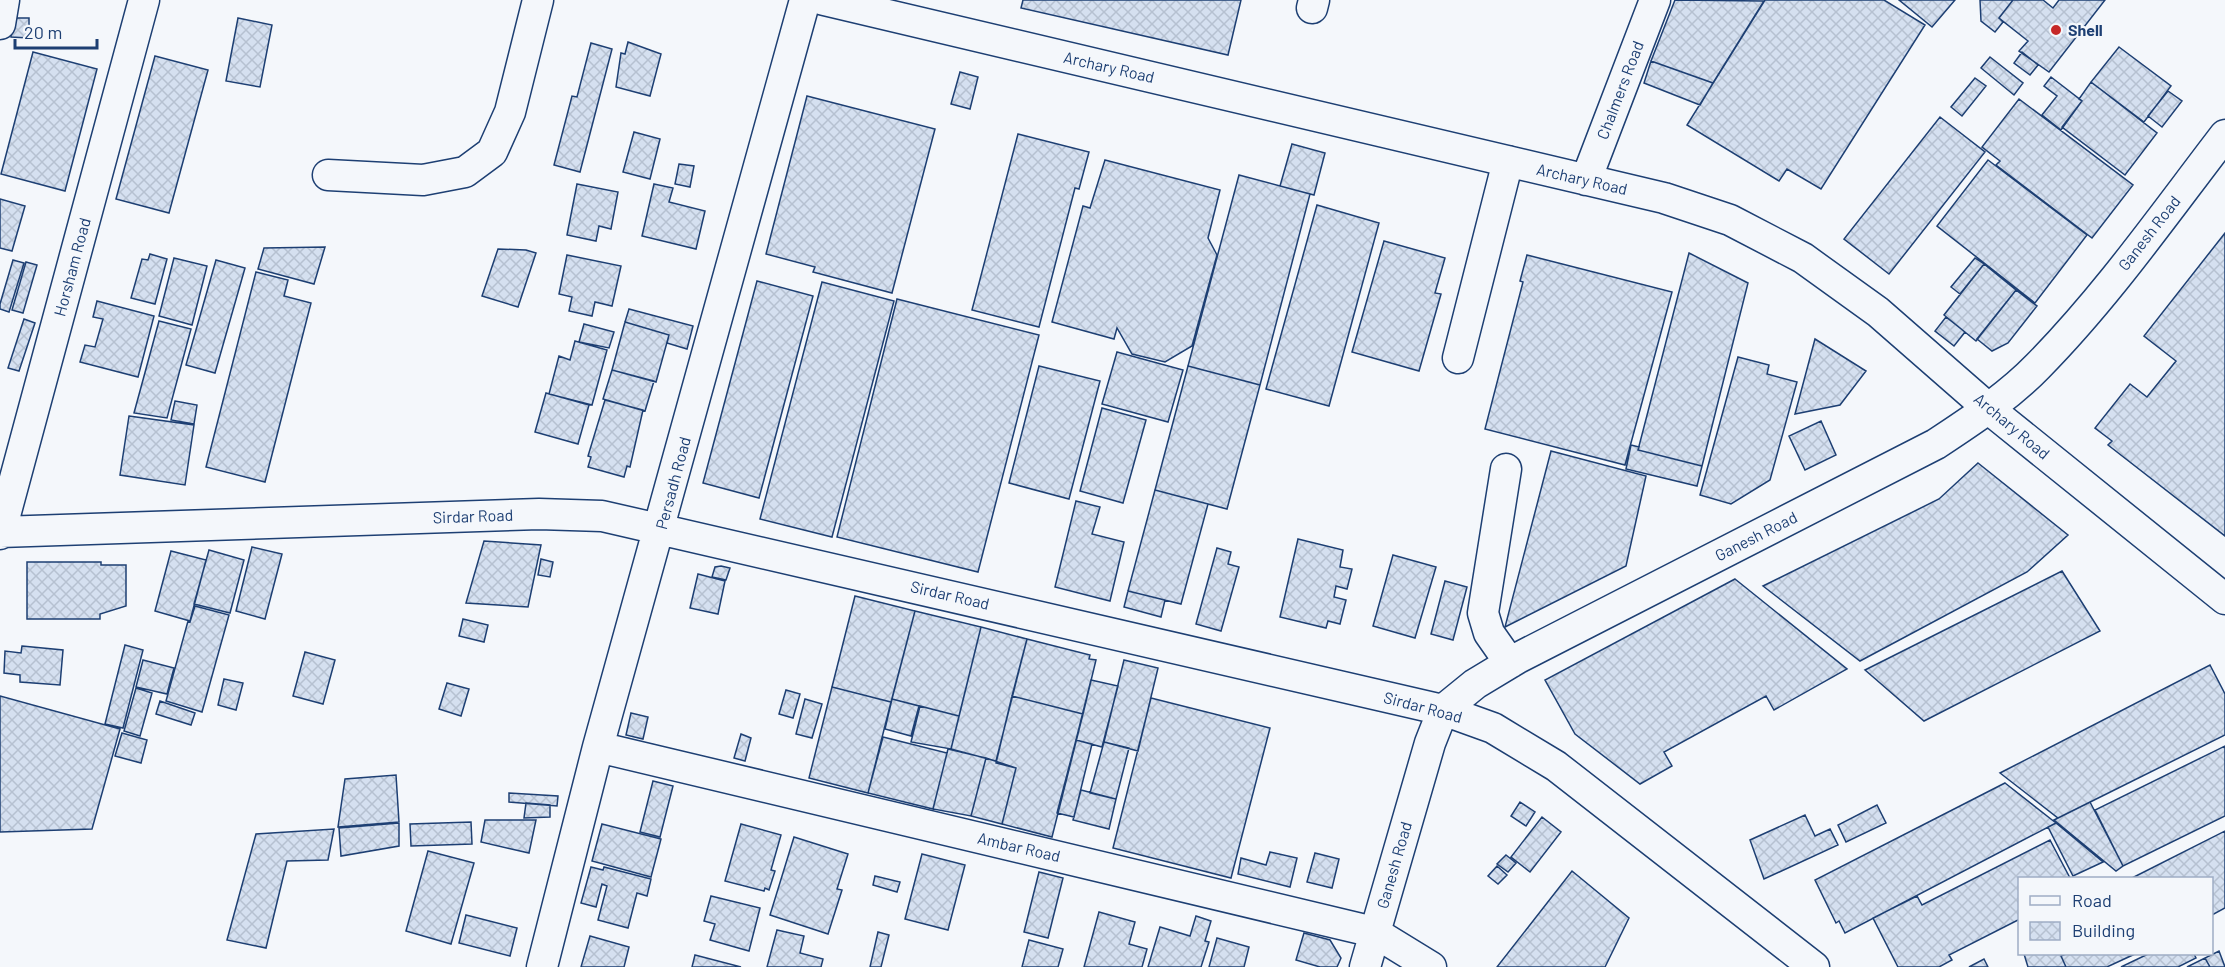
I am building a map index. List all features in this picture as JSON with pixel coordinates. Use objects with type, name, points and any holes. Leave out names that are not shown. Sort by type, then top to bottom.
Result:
[{"type":"street","points":[[0,24],[4,0]]},
{"type":"street","name":"Horsham Road","points":[[0,532],[144,0]]},
{"type":"street","points":[[328,175],[423,180],[465,172],[492,152],[510,112],[538,0]]},
{"type":"street","name":"Persadh Road","points":[[542,967],[598,747],[661,528],[805,0]]},
{"type":"street","name":"Archary Road","points":[[824,0],[1664,198],[1730,220],[1803,258],[1878,312],[1989,409],[2225,598]]},
{"type":"street","name":"Chalmers Road","points":[[1586,180],[1654,0]]},
{"type":"street","name":"Ganesh Road","points":[[1365,967],[1430,743],[1443,710],[1475,684],[1509,663],[1936,444],[1989,409],[2037,367],[2081,317],[2225,135]]},
{"type":"street","points":[[1458,358],[1508,161]]},
{"type":"street","points":[[1506,470],[1483,613],[1489,633],[1509,663]]},
{"type":"street","name":"Sirdar Road","points":[[0,532],[539,514],[602,516],[1443,710],[1492,728],[1556,766],[1814,967]]},
{"type":"street","name":"Ambar Road","points":[[598,747],[1374,932],[1431,967]]},
{"type":"building","points":[[1023,0],[1241,0],[1228,55],[1021,8]]},
{"type":"building","points":[[1675,0],[1764,1],[1713,83],[1651,61]]},
{"type":"building","points":[[1765,0],[1884,0],[1925,25],[1821,189],[1787,169],[1779,181],[1687,125]]},
{"type":"building","points":[[1899,0],[1955,0],[1932,27]]},
{"type":"building","points":[[1980,0],[2013,0],[1999,18],[2003,22],[1995,32],[1981,21]]},
{"type":"building","points":[[2013,0],[2043,0],[2053,8],[2059,0],[2105,0],[2049,72],[2019,51],[2028,41],[1999,18]]},
{"type":"building","points":[[11,18],[29,18],[29,38],[11,37]]},
{"type":"building","points":[[238,18],[272,25],[260,87],[226,81]]},
{"type":"building","points":[[628,42],[661,54],[650,96],[616,87],[621,53],[625,54]]},
{"type":"building","points":[[591,43],[612,49],[580,172],[554,165],[572,96],[577,97]]},
{"type":"building","points":[[2119,47],[2171,86],[2144,122],[2091,82]]},
{"type":"building","points":[[33,52],[97,69],[65,191],[1,174]]},
{"type":"building","points":[[2022,52],[2038,65],[2030,75],[2014,63]]},
{"type":"building","points":[[155,56],[208,70],[169,213],[116,199]]},
{"type":"building","points":[[1990,57],[2023,83],[2014,95],[1981,68]]},
{"type":"building","points":[[1651,61],[1713,83],[1700,105],[1644,83]]},
{"type":"building","points":[[960,72],[978,77],[970,109],[951,104]]},
{"type":"building","points":[[2051,77],[2082,101],[2061,130],[2042,115],[2057,96],[2044,86]]},
{"type":"building","points":[[1975,78],[1986,86],[1962,116],[1951,107]]},
{"type":"building","points":[[2091,82],[2157,133],[2125,175],[2062,127],[2082,101],[2079,99]]},
{"type":"building","points":[[2168,91],[2182,101],[2162,127],[2148,116]]},
{"type":"building","points":[[807,96],[935,129],[892,293],[813,272],[815,267],[766,254]]},
{"type":"building","points":[[2019,99],[2133,185],[2092,238],[1996,165],[2000,161],[1982,147]]},
{"type":"building","points":[[1940,117],[1985,152],[1889,274],[1844,239]]},
{"type":"building","points":[[634,132],[660,139],[650,179],[623,172]]},
{"type":"building","points":[[1018,134],[1089,152],[1079,189],[1075,188],[1039,327],[972,310]]},
{"type":"building","points":[[1292,144],[1325,153],[1314,195],[1280,186]]},
{"type":"building","points":[[1105,160],[1220,190],[1208,238],[1217,255],[1192,346],[1165,362],[1132,354],[1117,328],[1114,339],[1052,322],[1083,206],[1090,208]]},
{"type":"building","points":[[1988,160],[2087,235],[2035,303],[1937,226]]},
{"type":"building","points":[[679,164],[694,166],[690,187],[675,184]]},
{"type":"building","points":[[1239,175],[1310,194],[1260,385],[1188,366]]},
{"type":"building","points":[[577,184],[618,192],[611,229],[599,226],[596,241],[567,235]]},
{"type":"building","points":[[654,184],[673,188],[669,202],[705,211],[696,249],[642,236]]},
{"type":"building","points":[[0,199],[25,206],[12,251],[0,248]]},
{"type":"building","points":[[1317,205],[1379,223],[1329,406],[1266,389]]},
{"type":"building","points":[[2225,233],[2225,536],[2108,445],[2112,441],[2095,428],[2130,384],[2147,397],[2176,361],[2144,336]]},
{"type":"building","points":[[1384,241],[1445,258],[1435,293],[1441,294],[1419,371],[1352,352]]},
{"type":"building","points":[[325,247],[314,284],[258,269],[264,248]]},
{"type":"building","points":[[498,249],[526,250],[536,253],[518,307],[482,296]]},
{"type":"building","points":[[1689,253],[1748,283],[1702,466],[1638,450]]},
{"type":"building","points":[[150,254],[167,259],[155,304],[131,298],[142,259],[148,260]]},
{"type":"building","points":[[567,255],[621,266],[612,306],[595,302],[592,316],[569,311],[572,297],[559,294]]},
{"type":"building","points":[[1527,255],[1672,292],[1625,465],[1485,429],[1523,282],[1520,281]]},
{"type":"building","points":[[174,258],[207,266],[192,325],[159,316]]},
{"type":"building","points":[[1975,258],[1984,264],[1960,294],[1951,287]]},
{"type":"building","points":[[13,260],[24,263],[9,312],[0,309],[0,304]]},
{"type":"building","points":[[216,260],[245,268],[215,373],[186,365]]},
{"type":"building","points":[[26,262],[37,265],[23,313],[12,310]]},
{"type":"building","points":[[1984,264],[2016,290],[1976,341],[1944,315]]},
{"type":"building","points":[[256,272],[288,280],[284,296],[311,303],[265,482],[206,467]]},
{"type":"building","points":[[757,281],[813,296],[759,498],[703,483]]},
{"type":"building","points":[[822,282],[894,301],[832,537],[760,519]]},
{"type":"building","points":[[2016,290],[2037,306],[2008,343],[1992,351],[1977,339]]},
{"type":"building","points":[[897,299],[1039,335],[978,572],[837,537]]},
{"type":"building","points":[[97,301],[154,316],[138,377],[80,362],[85,345],[95,347],[103,319],[93,317]]},
{"type":"building","points":[[629,309],[693,326],[687,349],[667,343],[669,335],[625,322]]},
{"type":"building","points":[[1946,317],[1965,332],[1954,346],[1935,331]]},
{"type":"building","points":[[24,319],[35,323],[19,371],[8,368]]},
{"type":"building","points":[[159,321],[191,329],[167,418],[134,413]]},
{"type":"building","points":[[625,322],[669,335],[656,382],[612,370]]},
{"type":"building","points":[[584,324],[614,332],[609,348],[579,342]]},
{"type":"building","points":[[1815,339],[1866,371],[1840,405],[1795,414]]},
{"type":"building","points":[[575,341],[607,350],[592,405],[549,394],[559,356],[570,360]]},
{"type":"building","points":[[1117,352],[1183,370],[1168,422],[1102,404]]},
{"type":"building","points":[[1738,357],[1769,365],[1767,374],[1797,382],[1770,480],[1731,504],[1700,495]]},
{"type":"building","points":[[1039,366],[1100,381],[1069,499],[1009,483]]},
{"type":"building","points":[[1188,366],[1260,385],[1227,509],[1155,490]]},
{"type":"building","points":[[612,370],[654,381],[645,411],[603,399]]},
{"type":"building","points":[[546,393],[589,405],[578,444],[535,432]]},
{"type":"building","points":[[605,400],[643,410],[630,467],[627,466],[624,477],[588,467],[591,457],[588,456]]},
{"type":"building","points":[[175,401],[197,405],[194,424],[171,420]]},
{"type":"building","points":[[1102,408],[1146,420],[1123,503],[1080,491]]},
{"type":"building","points":[[129,416],[194,425],[185,485],[120,475]]},
{"type":"building","points":[[1821,421],[1836,455],[1805,470],[1789,436]]},
{"type":"building","points":[[1631,445],[1639,447],[1638,450],[1702,466],[1697,486],[1626,469]]},
{"type":"building","points":[[1551,451],[1646,476],[1626,566],[1505,627]]},
{"type":"building","points":[[1978,463],[2068,535],[2027,572],[1860,661],[1763,586],[1939,499]]},
{"type":"building","points":[[1155,490],[1208,504],[1181,604],[1128,591]]},
{"type":"building","points":[[1076,501],[1100,507],[1092,534],[1124,542],[1110,601],[1055,587]]},
{"type":"building","points":[[1298,539],[1343,550],[1340,567],[1352,569],[1347,589],[1336,586],[1334,597],[1346,600],[1340,624],[1328,621],[1326,628],[1280,617]]},
{"type":"building","points":[[484,541],[541,545],[528,607],[466,603]]},
{"type":"building","points":[[252,547],[282,554],[265,619],[236,611]]},
{"type":"building","points":[[1217,548],[1231,552],[1228,564],[1239,567],[1221,631],[1196,624]]},
{"type":"building","points":[[209,550],[244,560],[230,613],[194,604]]},
{"type":"building","points":[[171,551],[206,560],[190,621],[155,611]]},
{"type":"building","points":[[1393,555],[1436,567],[1415,638],[1373,626]]},
{"type":"building","points":[[541,559],[553,562],[550,577],[538,575]]},
{"type":"building","points":[[27,562],[101,562],[101,565],[126,565],[126,606],[100,614],[100,619],[27,619]]},
{"type":"building","points":[[715,567],[730,568],[726,580],[712,577]]},
{"type":"building","points":[[2062,571],[2100,631],[1924,721],[1865,670]]},
{"type":"building","points":[[698,574],[725,581],[718,614],[690,608]]},
{"type":"building","points":[[1735,579],[1847,669],[1774,710],[1766,696],[1664,752],[1672,766],[1640,784],[1575,734],[1545,680]]},
{"type":"building","points":[[1445,581],[1467,587],[1453,640],[1431,634]]},
{"type":"building","points":[[1128,591],[1165,600],[1161,617],[1124,607]]},
{"type":"building","points":[[855,596],[915,611],[891,702],[832,687]]},
{"type":"building","points":[[195,606],[229,615],[202,712],[166,701],[188,621],[190,622]]},
{"type":"building","points":[[915,611],[981,627],[959,716],[892,699]]},
{"type":"building","points":[[463,619],[488,625],[484,642],[459,636]]},
{"type":"building","points":[[981,627],[1027,639],[996,761],[951,749]]},
{"type":"building","points":[[1027,639],[1090,655],[1089,659],[1096,660],[1083,714],[1012,696]]},
{"type":"building","points":[[125,645],[143,650],[123,728],[105,724]]},
{"type":"building","points":[[22,646],[63,650],[60,685],[20,682],[20,675],[4,673],[5,651],[21,653]]},
{"type":"building","points":[[305,652],[335,660],[323,704],[293,696]]},
{"type":"building","points":[[143,660],[174,668],[167,694],[136,687]]},
{"type":"building","points":[[1124,660],[1158,668],[1138,751],[1104,742]]},
{"type":"building","points":[[2210,665],[2225,694],[2225,735],[2058,818],[2000,773]]},
{"type":"building","points":[[224,679],[243,683],[236,710],[218,705]]},
{"type":"building","points":[[1091,680],[1118,686],[1102,747],[1076,740]]},
{"type":"building","points":[[447,683],[469,689],[461,716],[439,709]]},
{"type":"building","points":[[832,687],[891,702],[868,793],[809,778]]},
{"type":"building","points":[[136,688],[152,693],[140,736],[124,731]]},
{"type":"building","points":[[786,690],[800,694],[793,718],[779,714]]},
{"type":"building","points":[[0,696],[120,729],[92,829],[0,832]]},
{"type":"building","points":[[1012,696],[1083,714],[1052,837],[1002,824],[1016,768],[996,763]]},
{"type":"building","points":[[1151,698],[1270,728],[1231,878],[1113,848]]},
{"type":"building","points":[[805,699],[822,704],[812,738],[796,734]]},
{"type":"building","points":[[892,699],[919,706],[911,736],[885,729]]},
{"type":"building","points":[[160,701],[195,713],[191,725],[156,714]]},
{"type":"building","points":[[920,706],[959,716],[951,749],[911,742]]},
{"type":"building","points":[[631,713],[648,717],[643,739],[626,735]]},
{"type":"building","points":[[122,733],[147,740],[141,763],[115,756]]},
{"type":"building","points":[[741,734],[751,738],[745,761],[734,758]]},
{"type":"building","points":[[883,737],[947,753],[933,809],[868,793]]},
{"type":"building","points":[[1076,740],[1092,744],[1074,817],[1057,813]]},
{"type":"building","points":[[1104,742],[1129,748],[1116,799],[1090,793]]},
{"type":"building","points":[[2225,746],[2225,816],[2123,866],[2095,810]]},
{"type":"building","points":[[948,749],[986,758],[971,816],[933,809]]},
{"type":"building","points":[[986,758],[1016,768],[1002,824],[971,816]]},
{"type":"building","points":[[396,775],[399,822],[338,827],[345,779]]},
{"type":"building","points":[[653,781],[673,786],[660,837],[640,832]]},
{"type":"building","points":[[2005,783],[2056,823],[1845,933],[1839,921],[1836,923],[1815,880]]},
{"type":"building","points":[[1081,790],[1116,799],[1109,829],[1073,820]]},
{"type":"building","points":[[509,793],[558,796],[557,806],[509,802]]},
{"type":"building","points":[[1520,802],[1535,812],[1526,826],[1511,816]]},
{"type":"building","points":[[2090,802],[2123,866],[2116,871],[2054,820]]},
{"type":"building","points":[[526,803],[550,805],[550,817],[524,818]]},
{"type":"building","points":[[1877,805],[1886,823],[1846,842],[1838,825]]},
{"type":"building","points":[[1805,815],[1815,836],[1830,829],[1838,845],[1764,879],[1750,840]]},
{"type":"building","points":[[1542,817],[1561,832],[1530,872],[1511,857]]},
{"type":"building","points":[[485,820],[536,820],[529,853],[481,842]]},
{"type":"building","points":[[471,822],[472,844],[411,846],[410,824]]},
{"type":"building","points":[[399,823],[399,846],[341,856],[339,828]]},
{"type":"building","points":[[2056,823],[2103,862],[2073,876],[2048,827]]},
{"type":"building","points":[[602,824],[661,839],[651,877],[592,861]]},
{"type":"building","points":[[741,824],[781,835],[771,870],[775,871],[769,890],[765,888],[764,891],[725,881]]},
{"type":"building","points":[[334,829],[328,860],[287,861],[266,948],[227,940],[256,834]]},
{"type":"building","points":[[2225,831],[2225,908],[2213,914],[2213,877],[2134,877]]},
{"type":"building","points":[[794,837],[848,854],[837,889],[842,890],[828,934],[770,915]]},
{"type":"building","points":[[2050,840],[2069,877],[2018,877],[2018,920],[1949,955],[1952,960],[1939,967],[1898,967],[1873,918],[1917,896],[1922,905]]},
{"type":"building","points":[[428,851],[474,863],[451,944],[406,931]]},
{"type":"building","points":[[1270,852],[1297,858],[1290,887],[1238,874],[1241,858],[1266,865]]},
{"type":"building","points":[[1315,853],[1339,859],[1332,888],[1307,882]]},
{"type":"building","points":[[922,854],[965,865],[948,930],[905,919]]},
{"type":"building","points":[[1506,855],[1516,863],[1508,872],[1497,864]]},
{"type":"building","points":[[1497,866],[1507,875],[1498,884],[1488,876]]},
{"type":"building","points":[[591,867],[603,870],[604,867],[651,879],[647,896],[637,893],[628,928],[598,920],[607,886],[602,884],[596,907],[581,903]]},
{"type":"building","points":[[1572,871],[1629,918],[1605,967],[1497,967]]},
{"type":"building","points":[[1039,872],[1063,878],[1048,938],[1024,932]]},
{"type":"building","points":[[875,876],[900,882],[897,892],[873,885]]},
{"type":"building","points":[[711,896],[760,908],[749,951],[710,940],[715,924],[704,921]]},
{"type":"building","points":[[1099,912],[1135,922],[1129,944],[1147,949],[1142,967],[1084,967]]},
{"type":"building","points":[[466,915],[517,928],[510,956],[459,943]]},
{"type":"building","points":[[1196,916],[1211,921],[1205,941],[1209,942],[1201,967],[1148,967],[1160,927],[1190,936]]},
{"type":"building","points":[[777,930],[804,936],[800,953],[823,959],[821,967],[767,967]]},
{"type":"building","points":[[878,932],[889,935],[881,967],[870,967]]},
{"type":"building","points":[[1304,933],[1330,940],[1341,958],[1337,967],[1320,967],[1296,960]]},
{"type":"building","points":[[590,936],[629,947],[624,967],[581,967]]},
{"type":"building","points":[[1217,938],[1249,947],[1244,967],[1209,967]]},
{"type":"building","points":[[1029,940],[1063,949],[1058,967],[1022,967]]},
{"type":"building","points":[[2219,951],[2225,967],[2210,967],[2205,958]]},
{"type":"building","points":[[695,955],[741,967],[692,967]]},
{"type":"building","points":[[2024,955],[2064,955],[2061,956],[2066,967],[2028,967]]},
{"type":"building","points":[[2133,955],[2107,967],[2066,967],[2061,956]]},
{"type":"building","points":[[2146,955],[2194,955],[2196,958],[2178,967],[2121,967]]},
{"type":"building","points":[[2205,958],[2210,967],[2187,967]]},
{"type":"building","points":[[1984,959],[1988,967],[1969,967]]},
{"type":"place","name":"Shell","points":[[2056,30]]}]
